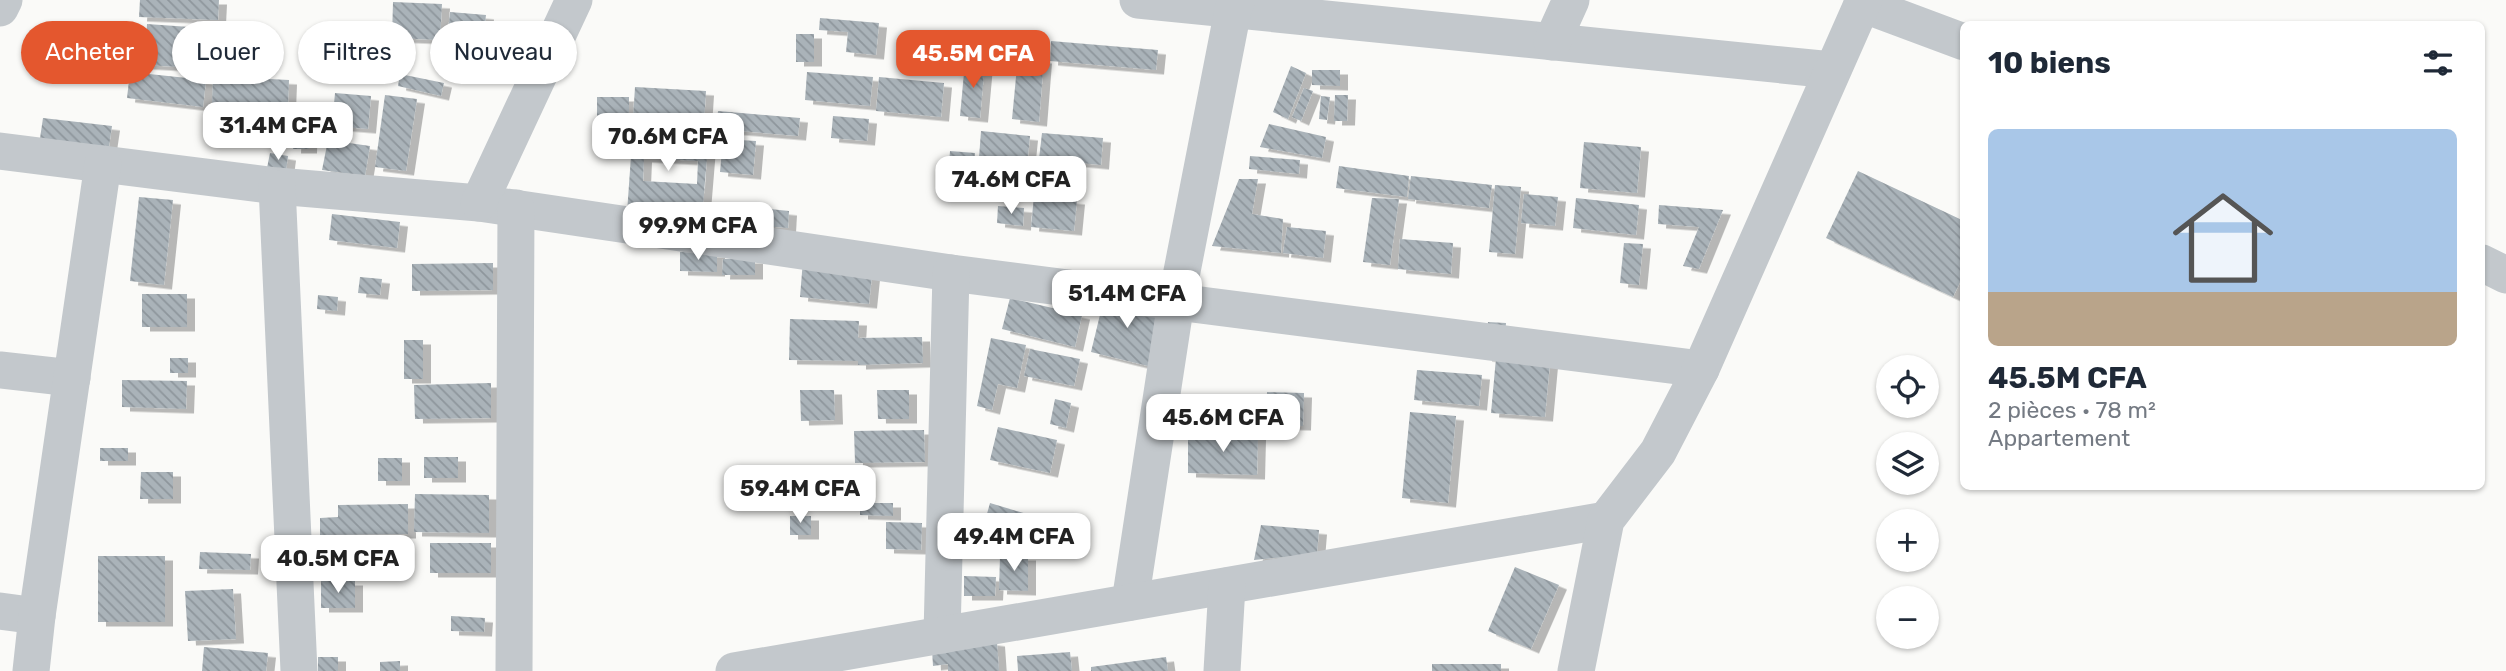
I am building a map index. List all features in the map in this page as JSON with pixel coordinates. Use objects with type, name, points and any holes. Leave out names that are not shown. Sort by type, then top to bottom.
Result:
[{"type":"street","points":[[0,8],[4,0]]},
{"type":"street","points":[[479,203],[574,0]]},
{"type":"street","points":[[1138,0],[1235,5],[1832,71]]},
{"type":"street","points":[[1552,42],[1571,0]]},
{"type":"street","points":[[1576,671],[1606,520],[1658,452],[1701,369],[1863,2],[1960,40]]},
{"type":"street","points":[[1130,602],[1176,302],[1235,5]]},
{"type":"street","points":[[0,151],[277,186],[479,203],[951,273],[1701,369]]},
{"type":"street","points":[[32,671],[37,616],[103,164]]},
{"type":"street","points":[[277,186],[299,671]]},
{"type":"street","points":[[514,671],[516,208]]},
{"type":"street","points":[[2485,264],[2506,275]]},
{"type":"street","points":[[942,635],[951,273]]},
{"type":"street","points":[[0,370],[72,377]]},
{"type":"street","points":[[734,671],[1606,520]]},
{"type":"street","points":[[1222,671],[1227,586]]},
{"type":"street","points":[[0,611],[37,616]]},
{"type":"building","points":[[140,0],[219,0],[218,20],[139,17]]},
{"type":"building","points":[[393,2],[442,4],[441,21],[430,21],[430,40],[416,39],[416,21],[392,21]]},
{"type":"building","points":[[450,12],[486,15],[485,21],[449,21]]},
{"type":"building","points":[[820,18],[879,23],[876,55],[846,52],[848,32],[819,30]]},
{"type":"building","points":[[158,25],[172,26],[172,67],[158,66]]},
{"type":"building","points":[[796,34],[814,34],[814,62],[796,62]]},
{"type":"building","points":[[1051,41],[1158,50],[1156,70],[1050,61]]},
{"type":"building","points":[[1018,56],[1044,59],[1039,122],[1012,119]]},
{"type":"building","points":[[965,62],[985,63],[980,118],[960,116]]},
{"type":"building","points":[[1291,66],[1306,73],[1288,119],[1273,112]]},
{"type":"building","points":[[1312,70],[1340,70],[1340,86],[1312,85]]},
{"type":"building","points":[[807,72],[873,77],[870,106],[805,100]]},
{"type":"building","points":[[158,75],[172,76],[172,84],[206,84],[203,107],[127,98],[129,84],[158,84]]},
{"type":"building","points":[[416,77],[430,80],[430,84],[444,84],[441,96],[398,86],[416,84]]},
{"type":"building","points":[[879,77],[944,83],[941,117],[876,111]]},
{"type":"building","points":[[284,80],[289,80],[288,106],[212,103],[213,84],[284,84]]},
{"type":"building","points":[[635,87],[706,91],[704,122],[633,118]]},
{"type":"building","points":[[1304,88],[1313,91],[1301,121],[1292,117]]},
{"type":"building","points":[[335,93],[371,96],[368,129],[332,126]]},
{"type":"building","points":[[385,95],[417,99],[406,171],[375,167]]},
{"type":"building","points":[[1335,95],[1348,95],[1347,121],[1334,121]]},
{"type":"building","points":[[1321,96],[1330,97],[1327,120],[1319,119]]},
{"type":"building","points":[[597,97],[629,97],[629,117],[597,116]]},
{"type":"building","points":[[295,106],[310,107],[309,149],[293,149]]},
{"type":"building","points":[[718,111],[800,118],[798,136],[716,129]]},
{"type":"building","points":[[833,116],[869,119],[867,141],[831,138]]},
{"type":"building","points":[[43,118],[112,126],[108,153],[39,145]]},
{"type":"building","points":[[1269,124],[1326,137],[1322,158],[1260,147]]},
{"type":"building","points":[[633,127],[709,133],[702,218],[627,213]],"holes":[[[644,158],[698,161],[697,184],[643,181]]]},
{"type":"building","points":[[981,131],[1030,136],[1026,175],[978,171]]},
{"type":"building","points":[[1042,133],[1103,138],[1101,165],[1039,159]]},
{"type":"building","points":[[723,139],[756,141],[753,175],[720,172]]},
{"type":"building","points":[[328,140],[370,146],[365,176],[322,170]]},
{"type":"building","points":[[1584,142],[1641,147],[1637,193],[1580,188]]},
{"type":"building","points":[[950,151],[975,153],[971,195],[947,192]]},
{"type":"building","points":[[270,153],[288,156],[286,171],[267,168]]},
{"type":"building","points":[[1250,156],[1300,160],[1299,174],[1249,169]]},
{"type":"building","points":[[1339,166],[1409,176],[1407,197],[1336,188]]},
{"type":"building","points":[[1858,171],[1960,219],[1960,282],[1953,297],[1826,238]]},
{"type":"building","points":[[1411,176],[1492,185],[1489,208],[1408,199]]},
{"type":"building","points":[[1239,179],[1258,179],[1252,214],[1283,219],[1281,253],[1212,246]]},
{"type":"building","points":[[1495,185],[1521,187],[1515,254],[1489,252]]},
{"type":"building","points":[[1524,194],[1558,197],[1555,226],[1521,223]]},
{"type":"building","points":[[1034,196],[1077,200],[1074,231],[1031,227]]},
{"type":"building","points":[[139,197],[173,200],[164,285],[130,281]]},
{"type":"building","points":[[1372,198],[1399,199],[1390,265],[1363,262]]},
{"type":"building","points":[[1576,198],[1639,205],[1636,235],[1573,228]]},
{"type":"building","points":[[1659,205],[1723,210],[1699,269],[1683,266],[1699,227],[1658,224]]},
{"type":"building","points":[[741,206],[789,211],[788,228],[739,224]]},
{"type":"building","points":[[998,206],[1024,208],[1023,226],[997,223]]},
{"type":"building","points":[[332,214],[400,222],[397,248],[329,240]]},
{"type":"building","points":[[1287,227],[1326,231],[1323,258],[1283,253]]},
{"type":"building","points":[[1400,239],[1453,243],[1451,274],[1398,269]]},
{"type":"building","points":[[1624,243],[1643,244],[1639,285],[1620,283]]},
{"type":"building","points":[[680,252],[717,253],[717,272],[680,271]]},
{"type":"building","points":[[723,259],[755,259],[755,275],[722,275]]},
{"type":"building","points":[[803,260],[873,266],[869,304],[800,297]]},
{"type":"building","points":[[493,263],[493,290],[412,291],[412,264]]},
{"type":"building","points":[[360,277],[382,279],[380,295],[358,293]]},
{"type":"building","points":[[142,294],[187,294],[187,327],[142,327]]},
{"type":"building","points":[[1105,294],[1162,308],[1148,366],[1091,352]]},
{"type":"building","points":[[318,295],[338,297],[337,311],[317,309]]},
{"type":"building","points":[[1010,298],[1082,315],[1075,347],[1002,329]]},
{"type":"building","points":[[790,319],[859,321],[858,338],[922,337],[923,363],[858,365],[858,361],[789,360]]},
{"type":"building","points":[[1488,322],[1506,323],[1504,348],[1551,352],[1545,417],[1491,413],[1496,358],[1484,357]]},
{"type":"building","points":[[991,338],[1026,345],[1017,388],[998,384],[992,410],[977,406]]},
{"type":"building","points":[[404,340],[423,340],[423,379],[404,379]]},
{"type":"building","points":[[1030,349],[1080,359],[1074,386],[1024,376]]},
{"type":"building","points":[[170,358],[188,358],[188,373],[170,373]]},
{"type":"building","points":[[1417,370],[1482,375],[1479,406],[1414,400]]},
{"type":"building","points":[[122,380],[187,381],[186,409],[122,407]]},
{"type":"building","points":[[491,383],[491,418],[415,419],[414,385]]},
{"type":"building","points":[[800,390],[834,390],[835,420],[801,421]]},
{"type":"building","points":[[877,390],[909,390],[909,419],[878,419]]},
{"type":"building","points":[[1267,392],[1304,393],[1303,426],[1266,425]]},
{"type":"building","points":[[1055,399],[1071,403],[1066,428],[1050,424]]},
{"type":"building","points":[[1410,412],[1456,416],[1448,503],[1402,498]]},
{"type":"building","points":[[998,427],[1057,440],[1050,473],[990,460]]},
{"type":"building","points":[[924,430],[925,462],[855,463],[854,431]]},
{"type":"building","points":[[1188,433],[1258,435],[1257,475],[1188,473]]},
{"type":"building","points":[[100,448],[128,448],[128,461],[100,461]]},
{"type":"building","points":[[424,457],[458,457],[458,478],[424,478]]},
{"type":"building","points":[[378,458],[402,458],[402,481],[378,481]]},
{"type":"building","points":[[141,472],[173,472],[173,499],[140,499]]},
{"type":"building","points":[[415,494],[489,495],[489,533],[414,532]]},
{"type":"building","points":[[860,503],[893,503],[893,516],[860,515]]},
{"type":"building","points":[[990,503],[1040,518],[1032,543],[983,528]]},
{"type":"building","points":[[408,504],[408,534],[320,535],[320,518],[338,517],[338,505]]},
{"type":"building","points":[[790,516],[811,516],[811,535],[790,535]]},
{"type":"building","points":[[886,522],[922,523],[921,550],[886,549]]},
{"type":"building","points":[[1261,525],[1319,530],[1317,554],[1254,560]]},
{"type":"building","points":[[395,536],[395,565],[354,566],[354,537]]},
{"type":"building","points":[[430,543],[491,543],[491,573],[430,573]]},
{"type":"building","points":[[200,552],[251,554],[250,570],[199,569]]},
{"type":"building","points":[[98,556],[165,556],[165,622],[98,622]]},
{"type":"building","points":[[1000,556],[1028,556],[1028,591],[999,590]]},
{"type":"building","points":[[1515,567],[1559,585],[1531,649],[1488,631]]},
{"type":"building","points":[[964,576],[996,577],[995,596],[964,596]]},
{"type":"building","points":[[321,581],[355,581],[355,608],[321,608]]},
{"type":"building","points":[[233,589],[236,639],[188,641],[185,591]]},
{"type":"building","points":[[451,616],[485,618],[484,632],[451,631]]},
{"type":"building","points":[[931,633],[997,642],[999,671],[948,671],[948,664],[933,666]]},
{"type":"building","points":[[204,647],[268,653],[266,671],[202,671]]},
{"type":"building","points":[[1070,652],[1072,671],[1018,671],[1017,656]]},
{"type":"building","points":[[318,657],[338,657],[338,671],[318,671]]},
{"type":"building","points":[[1166,657],[1168,671],[1091,671],[1091,667]]},
{"type":"building","points":[[400,661],[400,671],[380,671],[380,662]]},
{"type":"building","points":[[1432,664],[1501,664],[1501,671],[1432,671]]}]
